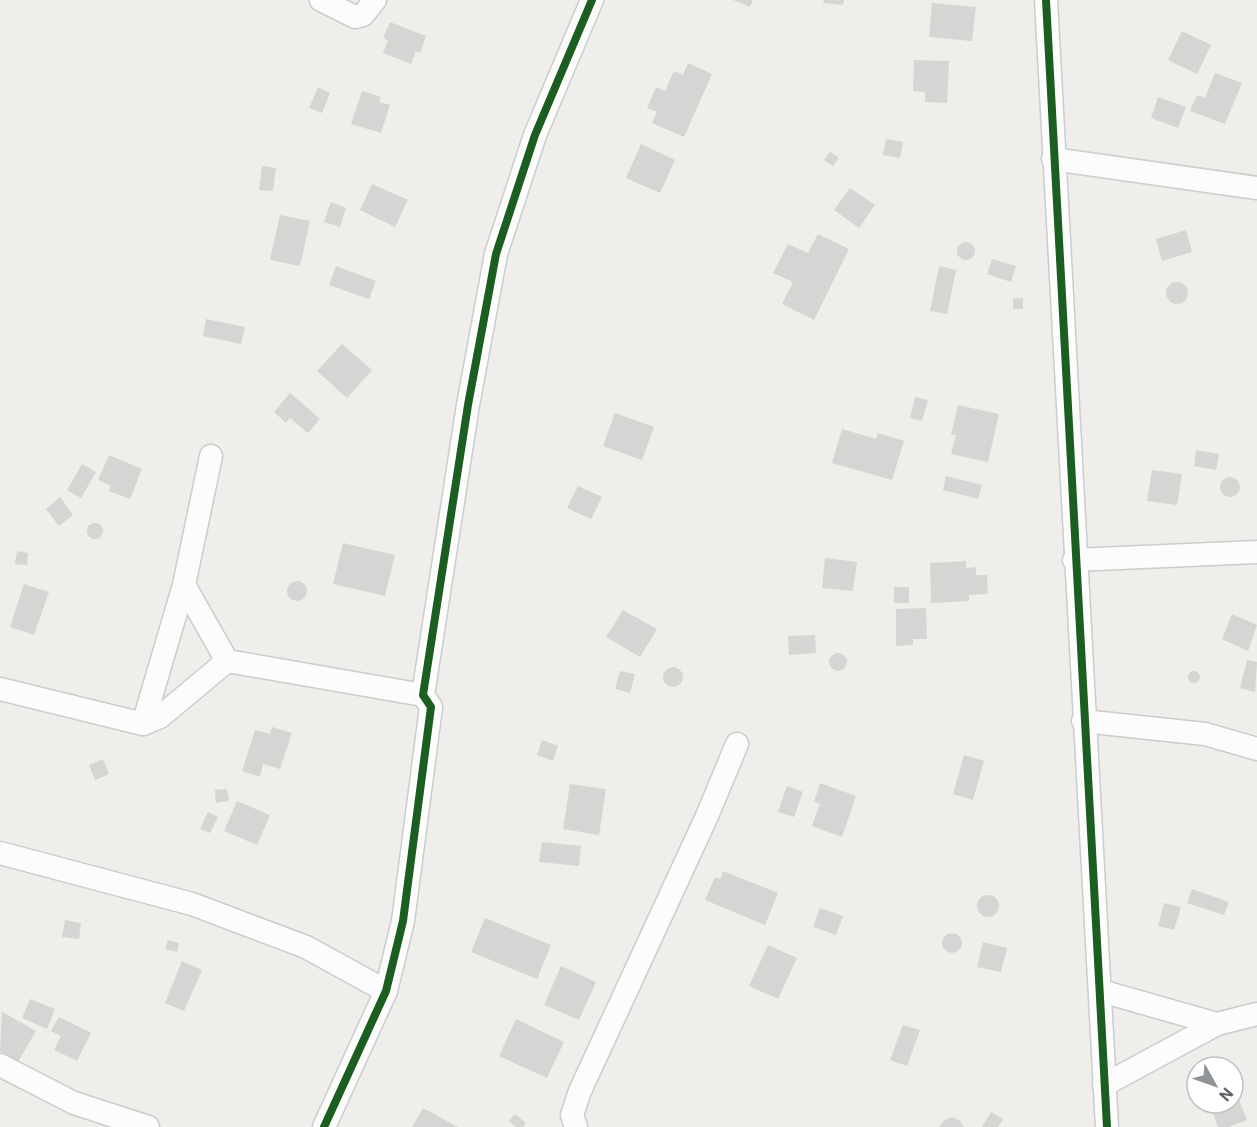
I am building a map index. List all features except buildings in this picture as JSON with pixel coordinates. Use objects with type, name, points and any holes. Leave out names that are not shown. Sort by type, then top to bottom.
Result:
[{"type":"street","points":[[321,0],[355,17],[363,15],[375,0]]},
{"type":"street","points":[[324,1127],[386,991],[403,921],[431,707],[423,695],[468,405],[496,254],[535,135],[592,0]]},
{"type":"street","points":[[1046,0],[1074,560],[1101,991],[1107,1127]]},
{"type":"street","points":[[1053,159],[1257,188]]},
{"type":"street","points":[[143,724],[184,585],[211,456]]},
{"type":"street","points":[[1074,560],[1257,552]]},
{"type":"street","points":[[184,585],[227,661]]},
{"type":"street","points":[[0,689],[143,724],[160,717],[227,661],[423,695]]},
{"type":"street","points":[[1083,722],[1205,734],[1257,749]]},
{"type":"street","points":[[576,1127],[572,1115],[580,1091],[702,826],[737,744]]},
{"type":"street","points":[[0,853],[192,904],[306,947],[386,991]]},
{"type":"street","points":[[1101,991],[1217,1024]]},
{"type":"street","points":[[1104,1085],[1217,1024],[1257,1014]]},
{"type":"street","points":[[0,1065],[74,1103],[148,1127]]},
{"type":"cycle path","points":[[324,1127],[386,991],[403,921],[431,707],[423,695],[468,405],[496,254],[535,135],[592,0]]},
{"type":"cycle path","points":[[1046,0],[1107,1127]]}]
